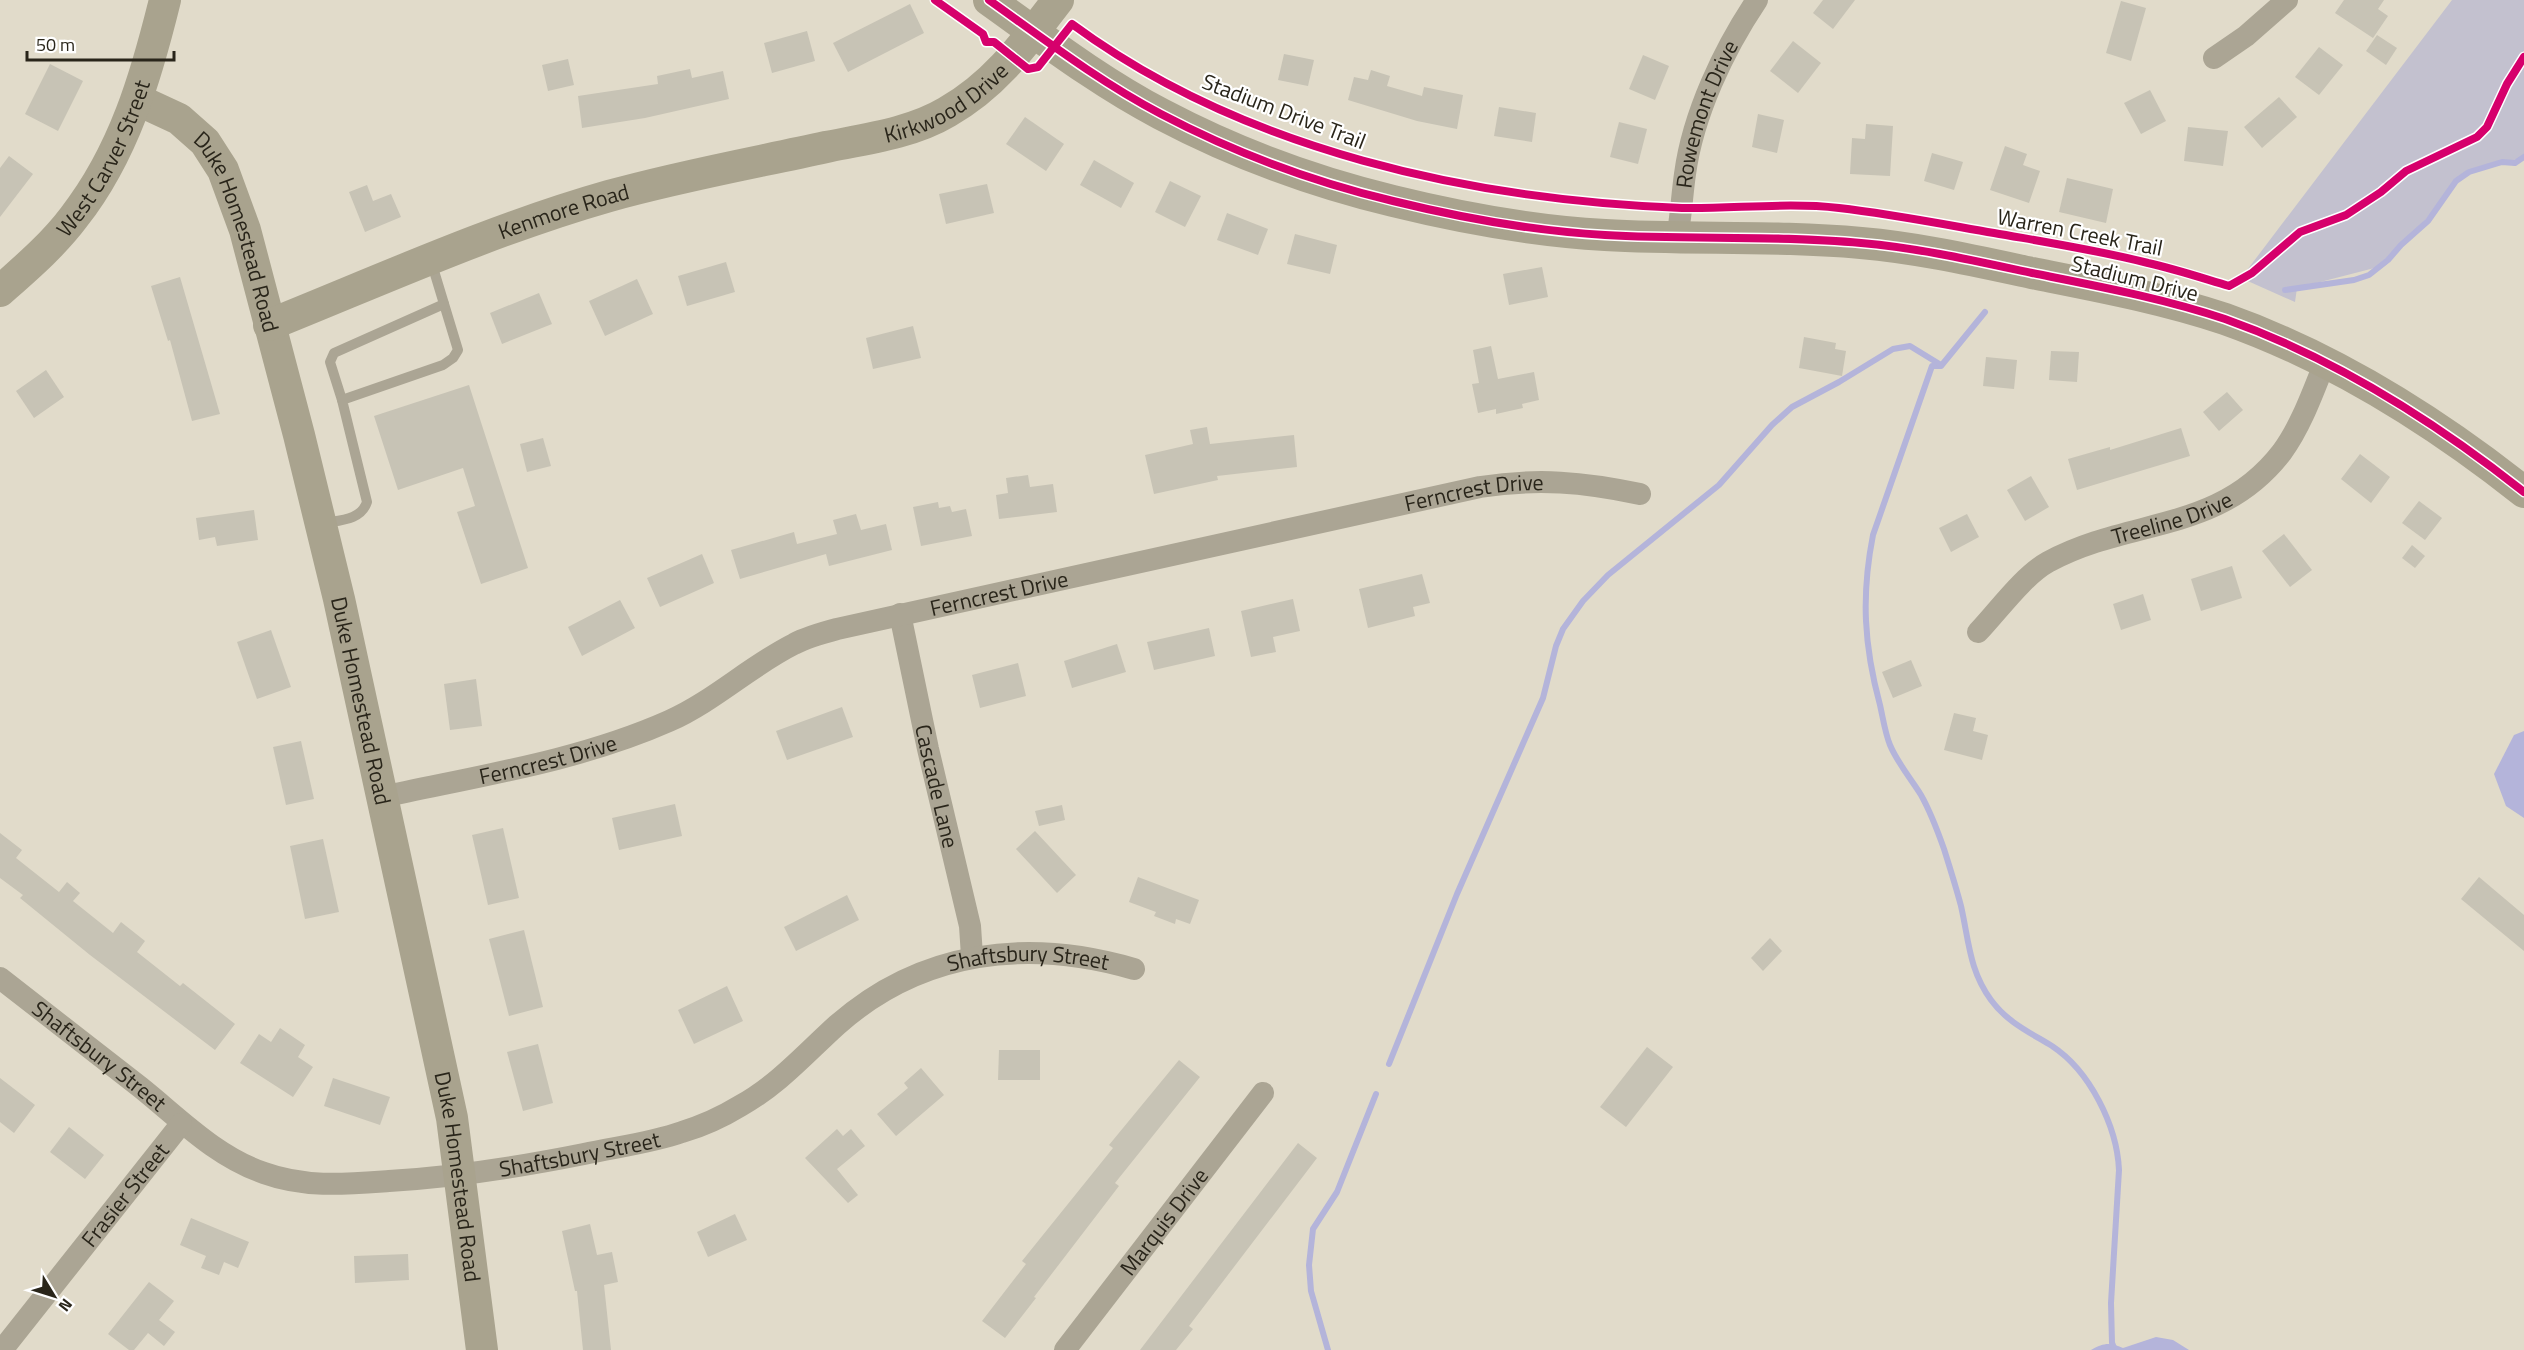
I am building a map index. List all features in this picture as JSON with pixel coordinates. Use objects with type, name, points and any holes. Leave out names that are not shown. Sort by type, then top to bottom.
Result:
[{"type":"street","name":"West Carver Street","points":[[0,291],[55,240],[75,216],[111,159],[138,100],[165,0]]},
{"type":"street","name":"Stadium Drive","points":[[989,0],[1104,81],[1160,114],[1266,160],[1346,189],[1396,202],[1503,223],[1600,235],[1827,241],[1931,252],[2138,294],[2224,319],[2288,344],[2394,399],[2448,434],[2524,492]]},
{"type":"street","name":"Kirkwood Drive","points":[[870,137],[912,127],[945,114],[971,98],[999,74],[1058,0]]},
{"type":"street","name":"Rowemont Drive","points":[[1677,238],[1683,208],[1685,172],[1706,100],[1735,33],[1757,0]]},
{"type":"street","points":[[2214,58],[2261,25],[2287,0]]},
{"type":"street","name":"Duke Homestead Road","points":[[138,100],[179,119],[205,142],[223,170],[244,230],[321,524],[452,1118],[482,1350]]},
{"type":"street","name":"Kenmore Road","points":[[269,325],[531,221],[609,196],[701,173],[870,137]]},
{"type":"street","name":"Treeline Drive","points":[[1978,632],[2032,573],[2046,563],[2096,541],[2196,515],[2247,488],[2261,476],[2283,450],[2325,362]]},
{"type":"street","name":"Ferncrest Drive","points":[[382,797],[563,757],[626,740],[672,720],[795,643],[837,629],[1480,487],[1514,482],[1571,482],[1640,494]]},
{"type":"street","name":"Cascade Lane","points":[[900,614],[928,749],[970,926],[972,956]]},
{"type":"street","name":"Shaftsbury Street","points":[[0,978],[144,1090],[181,1124],[223,1153],[252,1168],[295,1182],[356,1184],[460,1176],[521,1167],[650,1141],[682,1132],[712,1120],[764,1092],[780,1080],[838,1024],[887,990],[912,978],[972,956],[1028,952],[1065,954],[1134,969]]},
{"type":"street","name":"Marquis Drive","points":[[1065,1350],[1263,1093]]},
{"type":"street","name":"Frasier Street","points":[[2,1350],[181,1124]]},
{"type":"lane","points":[[342,400],[443,364],[453,358],[458,350],[431,260]]},
{"type":"lane","points":[[321,524],[356,517],[364,511],[367,502],[342,400],[330,362],[334,353],[444,304]]},
{"type":"shaded area","points":[[2452,0],[2524,0],[2524,157],[2465,174],[2386,265],[2297,288],[2295,302],[2241,278]]},
{"type":"water","points":[[2524,731],[2524,818],[2506,806],[2494,774],[2514,735]]},
{"type":"water","points":[[2156,1337],[2173,1340],[2189,1350],[2091,1350],[2107,1344],[2123,1348]]},
{"type":"building","points":[[1823,0],[1855,0],[1833,29],[1813,13]]},
{"type":"building","points":[[2344,0],[2384,0],[2378,9],[2388,16],[2373,38],[2335,13]]},
{"type":"building","points":[[2121,1],[2146,8],[2131,61],[2106,53]]},
{"type":"building","points":[[910,4],[924,33],[848,72],[833,43]]},
{"type":"building","points":[[807,31],[815,61],[772,73],[764,43]]},
{"type":"building","points":[[2377,35],[2397,48],[2386,65],[2366,51]]},
{"type":"building","points":[[1793,41],[1821,63],[1798,93],[1770,71]]},
{"type":"building","points":[[2319,47],[2343,65],[2319,95],[2295,77]]},
{"type":"building","points":[[1284,54],[1314,60],[1308,86],[1278,80]]},
{"type":"building","points":[[1643,55],[1669,66],[1655,100],[1629,89]]},
{"type":"building","points":[[568,59],[574,85],[548,91],[542,65]]},
{"type":"building","points":[[50,64],[83,81],[58,131],[25,114]]},
{"type":"building","points":[[690,69],[692,78],[723,71],[729,99],[645,118],[582,128],[578,96],[658,84],[657,76]]},
{"type":"building","points":[[1371,70],[1390,76],[1387,86],[1422,96],[1424,87],[1463,95],[1457,129],[1417,121],[1348,100],[1354,77],[1368,80]]},
{"type":"building","points":[[2150,90],[2166,121],[2141,134],[2124,103]]},
{"type":"building","points":[[2279,97],[2297,117],[2262,148],[2244,127]]},
{"type":"building","points":[[1499,107],[1536,113],[1532,142],[1494,136]]},
{"type":"building","points":[[1758,114],[1784,120],[1777,153],[1752,147]]},
{"type":"building","points":[[1025,117],[1064,144],[1046,171],[1006,144]]},
{"type":"building","points":[[1619,122],[1647,129],[1638,164],[1610,157]]},
{"type":"building","points":[[1866,124],[1893,126],[1890,176],[1850,174],[1852,138],[1865,139]]},
{"type":"building","points":[[2188,127],[2228,131],[2223,166],[2184,161]]},
{"type":"building","points":[[2005,146],[2027,154],[2023,165],[2040,171],[2029,203],[1990,190]]},
{"type":"building","points":[[1932,153],[1963,162],[1954,190],[1924,181]]},
{"type":"building","points":[[9,156],[33,174],[0,217],[0,168]]},
{"type":"building","points":[[1094,160],[1134,183],[1121,208],[1080,185]]},
{"type":"building","points":[[2067,178],[2113,189],[2106,223],[2059,212]]},
{"type":"building","points":[[1170,181],[1201,196],[1185,227],[1155,212]]},
{"type":"building","points":[[987,184],[994,213],[946,224],[939,194]]},
{"type":"building","points":[[367,185],[373,201],[391,194],[401,217],[365,232],[349,192]]},
{"type":"building","points":[[1227,213],[1268,229],[1258,255],[1217,240]]},
{"type":"building","points":[[1295,234],[1337,245],[1330,274],[1287,264]]},
{"type":"building","points":[[726,262],[735,292],[687,306],[678,276]]},
{"type":"building","points":[[1542,267],[1548,297],[1509,305],[1503,274]]},
{"type":"building","points":[[180,277],[220,414],[192,421],[170,340],[168,341],[151,286]]},
{"type":"building","points":[[637,279],[653,314],[605,336],[589,301]]},
{"type":"building","points":[[539,293],[552,324],[502,344],[490,313]]},
{"type":"building","points":[[913,326],[921,358],[873,369],[866,338]]},
{"type":"building","points":[[1804,337],[1836,343],[1835,349],[1846,351],[1842,376],[1799,368]]},
{"type":"building","points":[[1491,346],[1498,379],[1534,372],[1539,400],[1522,404],[1523,408],[1496,414],[1496,409],[1478,413],[1472,384],[1479,383],[1473,350]]},
{"type":"building","points":[[2051,351],[2079,352],[2077,382],[2049,380]]},
{"type":"building","points":[[1986,357],[2017,360],[2014,389],[1983,386]]},
{"type":"building","points":[[46,370],[64,397],[34,418],[16,391]]},
{"type":"building","points":[[469,385],[528,568],[481,584],[457,512],[475,506],[463,468],[398,490],[374,416]]},
{"type":"building","points":[[2227,392],[2243,410],[2219,431],[2203,412]]},
{"type":"building","points":[[1207,427],[1210,444],[1294,435],[1297,467],[1217,476],[1218,480],[1154,494],[1145,455],[1193,444],[1190,430]]},
{"type":"building","points":[[2181,428],[2190,456],[2077,490],[2068,459],[2110,447],[2110,450]]},
{"type":"building","points":[[543,438],[551,466],[527,472],[520,444]]},
{"type":"building","points":[[2360,454],[2390,477],[2371,503],[2341,479]]},
{"type":"building","points":[[1028,475],[1030,487],[1053,484],[1057,512],[999,519],[996,495],[1008,493],[1006,478]]},
{"type":"building","points":[[2031,476],[2049,507],[2025,521],[2007,490]]},
{"type":"building","points":[[2419,501],[2442,518],[2425,540],[2402,523]]},
{"type":"building","points":[[938,502],[939,508],[950,506],[952,512],[966,509],[972,536],[921,546],[913,507]]},
{"type":"building","points":[[254,510],[258,540],[217,546],[215,537],[199,540],[196,518]]},
{"type":"building","points":[[856,514],[861,530],[886,524],[892,550],[829,566],[826,554],[740,579],[731,550],[794,532],[797,544],[837,534],[833,520]]},
{"type":"building","points":[[1967,514],[1979,537],[1951,552],[1939,528]]},
{"type":"building","points":[[2284,534],[2312,570],[2290,587],[2262,551]]},
{"type":"building","points":[[2412,545],[2425,556],[2415,568],[2402,558]]},
{"type":"building","points":[[702,554],[714,583],[660,607],[647,578]]},
{"type":"building","points":[[2232,566],[2242,598],[2201,611],[2191,579]]},
{"type":"building","points":[[1422,574],[1430,603],[1413,607],[1415,616],[1368,628],[1359,589]]},
{"type":"building","points":[[2143,594],[2151,620],[2121,630],[2113,604]]},
{"type":"building","points":[[1293,599],[1300,631],[1273,637],[1276,652],[1251,657],[1241,611]]},
{"type":"building","points":[[620,600],[635,628],[582,656],[568,627]]},
{"type":"building","points":[[1209,628],[1215,656],[1154,670],[1147,642]]},
{"type":"building","points":[[271,630],[291,687],[257,699],[237,642]]},
{"type":"building","points":[[1117,644],[1126,672],[1072,688],[1064,661]]},
{"type":"building","points":[[1911,660],[1922,686],[1893,698],[1882,672]]},
{"type":"building","points":[[1018,663],[1026,696],[980,708],[972,675]]},
{"type":"building","points":[[476,679],[482,726],[450,730],[444,684]]},
{"type":"building","points":[[842,707],[853,737],[787,760],[776,731]]},
{"type":"building","points":[[1954,713],[1976,718],[1973,731],[1988,735],[1982,760],[1944,750]]},
{"type":"building","points":[[301,741],[314,799],[286,805],[273,747]]},
{"type":"building","points":[[675,804],[682,836],[619,850],[612,818]]},
{"type":"building","points":[[1062,805],[1065,820],[1039,826],[1035,811]]},
{"type":"building","points":[[503,828],[519,898],[488,905],[472,835]]},
{"type":"building","points":[[1035,831],[1076,875],[1057,893],[1016,849]]},
{"type":"building","points":[[0,833],[22,850],[16,858],[59,892],[67,882],[80,893],[73,901],[113,933],[121,922],[145,941],[137,952],[180,986],[183,983],[235,1024],[215,1050],[90,955],[20,898],[23,895],[0,878]]},
{"type":"building","points":[[323,839],[339,912],[305,919],[290,846]]},
{"type":"building","points":[[1138,877],[1199,900],[1190,924],[1176,919],[1175,924],[1154,916],[1156,912],[1129,902]]},
{"type":"building","points":[[2479,877],[2524,915],[2524,951],[2461,899]]},
{"type":"building","points":[[847,895],[859,920],[796,951],[784,927]]},
{"type":"building","points":[[524,930],[543,1007],[509,1016],[489,939]]},
{"type":"building","points":[[1770,938],[1782,951],[1763,971],[1751,958]]},
{"type":"building","points":[[727,986],[743,1021],[694,1044],[678,1010]]},
{"type":"building","points":[[280,1028],[305,1045],[298,1057],[313,1067],[293,1097],[240,1063],[259,1034],[271,1042]]},
{"type":"building","points":[[538,1044],[553,1103],[523,1111],[507,1052]]},
{"type":"building","points":[[1647,1047],[1673,1067],[1626,1127],[1600,1107]]},
{"type":"building","points":[[999,1050],[1040,1050],[1040,1080],[998,1080]]},
{"type":"building","points":[[1179,1060],[1200,1077],[1115,1183],[1119,1186],[1005,1338],[982,1321],[1026,1264],[1022,1261],[1113,1148],[1109,1145]]},
{"type":"building","points":[[921,1068],[944,1095],[896,1136],[877,1114],[908,1088],[904,1083]]},
{"type":"building","points":[[0,1078],[35,1105],[14,1133],[0,1122]]},
{"type":"building","points":[[333,1078],[390,1097],[380,1125],[324,1106]]},
{"type":"building","points":[[69,1127],[104,1155],[85,1179],[50,1152]]},
{"type":"building","points":[[837,1129],[843,1136],[851,1129],[865,1146],[837,1169],[858,1195],[848,1203],[805,1158]]},
{"type":"building","points":[[1298,1143],[1317,1158],[1189,1326],[1193,1329],[1176,1350],[1140,1350]]},
{"type":"building","points":[[735,1214],[747,1240],[708,1257],[697,1232]]},
{"type":"building","points":[[191,1218],[249,1242],[238,1268],[224,1262],[219,1275],[201,1268],[206,1256],[180,1245]]},
{"type":"building","points":[[590,1224],[597,1255],[612,1252],[618,1282],[604,1285],[611,1350],[583,1350],[577,1291],[575,1291],[562,1231]]},
{"type":"building","points":[[408,1254],[409,1280],[355,1283],[354,1256]]},
{"type":"building","points":[[149,1282],[174,1301],[159,1320],[175,1332],[164,1346],[148,1333],[134,1350],[129,1350],[108,1334]]},
{"type":"waterway","points":[[2285,290],[2354,280],[2369,275],[2428,221],[2456,181],[2469,172],[2502,162],[2515,163],[2524,157]]},
{"type":"waterway","points":[[1985,312],[1941,366],[1932,366],[1873,535],[1866,600],[1870,662],[1888,740],[1896,758],[1928,808],[1944,849],[1978,978],[1997,1008],[2019,1026],[2052,1046],[2078,1070],[2099,1101],[2107,1118],[2117,1153],[2119,1170],[2111,1303],[2112,1343],[2115,1350]]},
{"type":"waterway","points":[[1389,1064],[1457,894],[1543,698],[1556,646],[1563,629],[1583,601],[1608,575],[1719,485],[1772,425],[1792,407],[1893,349],[1910,346],[1941,365]]},
{"type":"waterway","points":[[1328,1350],[1311,1291],[1309,1265],[1313,1229],[1337,1192],[1376,1094]]},
{"type":"cycle path","name":"Stadium Drive Trail","points":[[935,0],[983,34],[986,42],[994,42],[1028,69],[1038,67],[1072,24],[1139,68],[1210,105],[1285,136],[1363,161],[1442,180],[1522,194],[1603,203],[1682,208],[1819,206],[1858,210],[2071,246],[2168,268],[2229,286],[2252,273],[2300,232],[2346,215],[2381,192],[2406,171],[2477,137],[2487,127],[2507,84],[2524,57]]},
{"type":"cycle path","points":[[989,0],[1138,102],[1188,128],[1274,165],[1363,193],[1472,218],[1552,230],[1605,235],[1829,241],[1904,248],[2129,293],[2225,319],[2305,352],[2382,393],[2490,465],[2524,492]]}]
